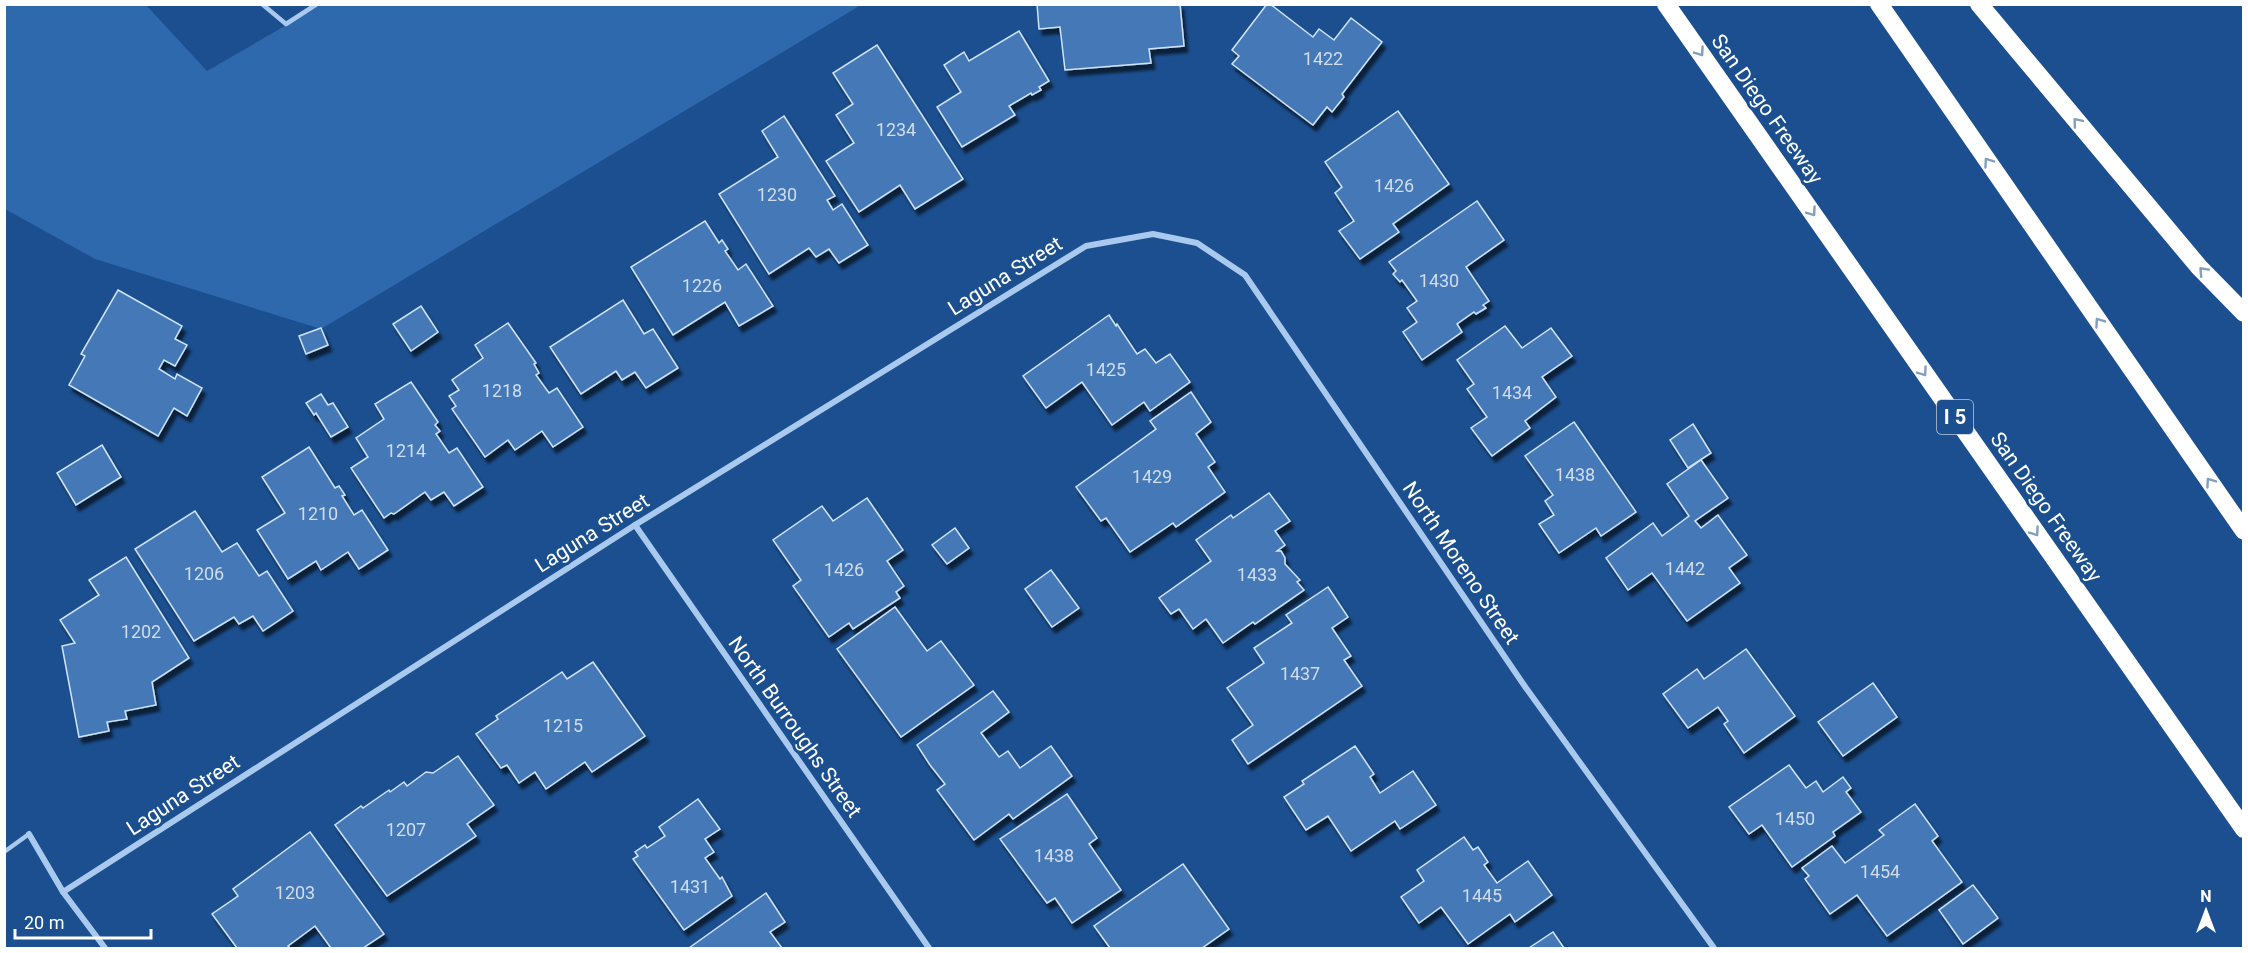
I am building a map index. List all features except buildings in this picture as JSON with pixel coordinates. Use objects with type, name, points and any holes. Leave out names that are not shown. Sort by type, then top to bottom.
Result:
[{"type":"highway","name":"San Diego Freeway","points":[[1666,4],[2244,829]]},
{"type":"highway","points":[[1880,4],[2244,531]]},
{"type":"highway","points":[[1979,4],[2199,267],[2244,313]]},
{"type":"street","name":"Laguna Street","points":[[63,892],[635,525],[1086,246],[1153,234]]},
{"type":"street","name":"North Moreno Street","points":[[1153,234],[1197,243],[1245,275],[1526,688],[1714,948]]},
{"type":"street","name":"North Burroughs Street","points":[[635,525],[929,948]]},
{"type":"street","points":[[29,834],[63,892],[105,948]]},
{"type":"lane","points":[[262,4],[286,24],[317,4]]},
{"type":"lane","points":[[4,852],[29,834]]},
{"type":"shaded area","points":[[5,5],[146,5],[207,71],[321,5],[861,5],[321,329],[95,259],[5,209]]}]
